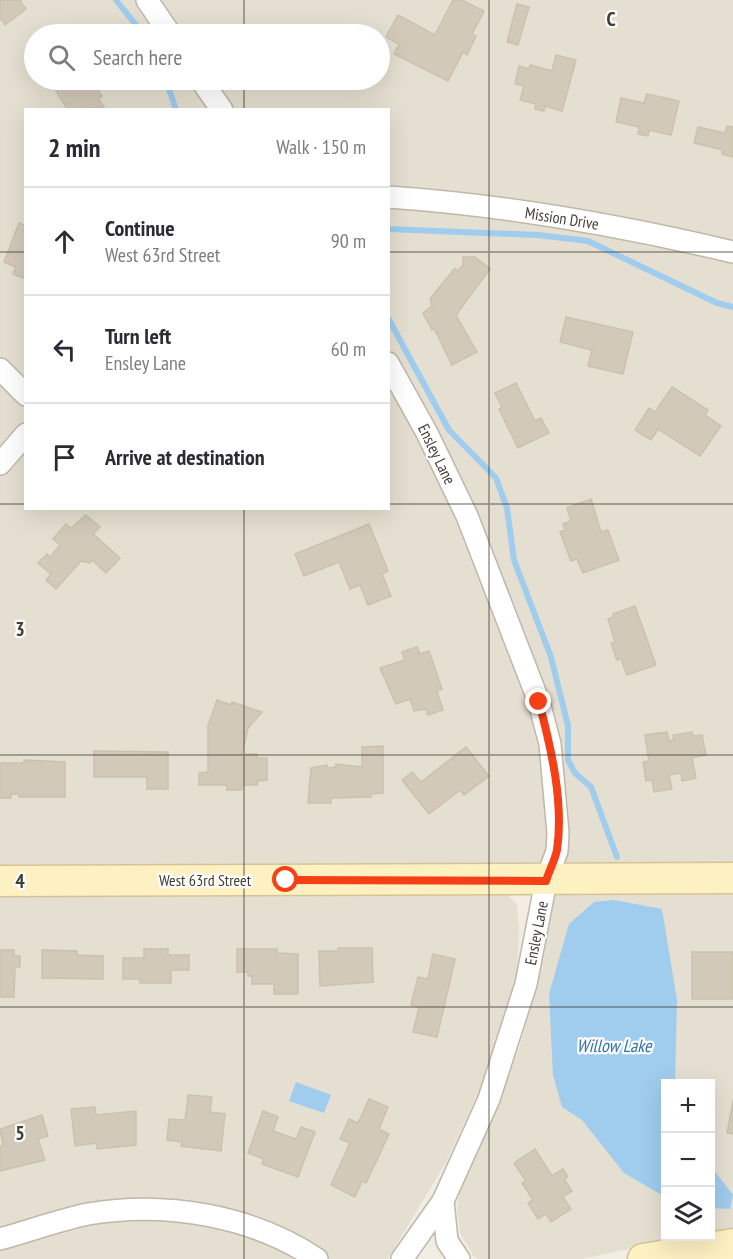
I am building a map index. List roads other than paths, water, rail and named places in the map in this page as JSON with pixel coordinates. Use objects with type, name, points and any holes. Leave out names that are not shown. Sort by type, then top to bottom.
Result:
[{"type":"main road","name":"West 63rd Street","points":[[0,881],[546,881],[733,878]]},
{"type":"main road","points":[[644,1259],[733,1244]]},
{"type":"street","points":[[147,0],[163,24]]},
{"type":"street","points":[[208,90],[221,108]]},
{"type":"street","name":"Mission Drive","points":[[390,197],[490,206],[587,221],[733,252]]},
{"type":"street","name":"Ensley Lane","points":[[390,367],[427,433],[467,516],[539,702],[550,744],[557,805],[557,851],[546,881],[522,994],[489,1099],[444,1201],[402,1259]]},
{"type":"street","points":[[0,369],[24,393]]},
{"type":"street","points":[[0,464],[24,436]]},
{"type":"street","points":[[444,1201],[447,1241],[459,1259]]},
{"type":"street","points":[[0,1239],[86,1215],[145,1209],[207,1214],[249,1226],[296,1246],[317,1259]]},
{"type":"water","name":"Willow Lake","points":[[614,900],[662,909],[677,1000],[675,1079],[661,1079],[661,1195],[624,1173],[582,1120],[562,1107],[553,1075],[549,994],[569,924],[594,902]]},
{"type":"water","points":[[296,1082],[331,1095],[324,1113],[289,1101]]},
{"type":"water","points":[[715,1172],[733,1195],[730,1209],[715,1208]]},
{"type":"waterway","points":[[116,0],[135,24]]},
{"type":"waterway","points":[[169,90],[175,108]]},
{"type":"waterway","points":[[390,229],[538,235],[588,241],[717,303],[733,307]]},
{"type":"waterway","points":[[390,322],[449,430],[496,478],[507,508],[514,560],[551,657],[568,726],[568,760],[575,773],[591,787],[617,857]]}]
